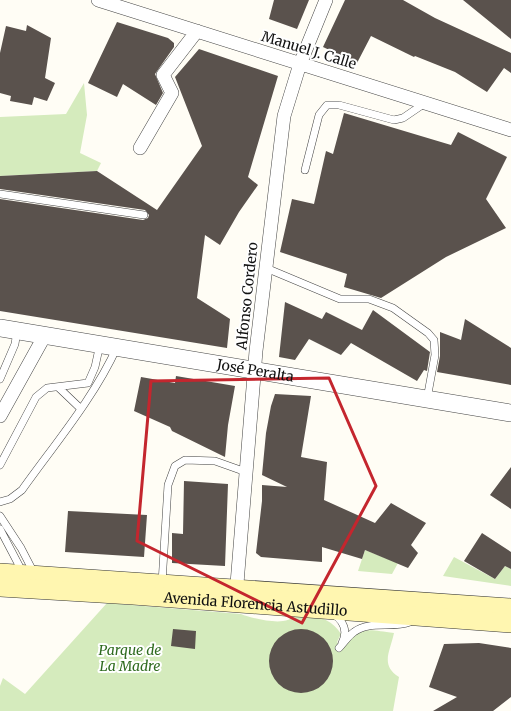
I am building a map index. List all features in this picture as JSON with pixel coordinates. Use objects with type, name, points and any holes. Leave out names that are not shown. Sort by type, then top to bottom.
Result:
[{"type":"main road","name":"Avenida Florencia Astudillo","points":[[0,573],[162,583],[326,609],[511,623]]},
{"type":"main road","name":"Avenida Florencia Astudillo","points":[[0,587],[236,595],[511,608]]},
{"type":"street","name":"Manuel J. Calle","points":[[98,0],[122,4],[197,31],[511,130]]},
{"type":"street","name":"Alfonso Cordero","points":[[236,595],[255,370],[284,116],[300,64],[326,0]]},
{"type":"street","points":[[140,148],[172,93],[163,75],[197,31]]},
{"type":"street","name":"José Peralta","points":[[0,328],[511,413]]},
{"type":"street","points":[[0,416],[45,335]]},
{"type":"lane","points":[[305,170],[319,115],[327,105],[339,105],[394,120],[403,118],[426,103]]},
{"type":"lane","points":[[0,194],[144,215]]},
{"type":"lane","points":[[266,268],[340,299],[370,299],[393,308],[428,333],[434,340],[435,355],[427,399]]},
{"type":"lane","points":[[0,379],[15,344],[17,330]]},
{"type":"lane","points":[[0,465],[36,397],[47,388],[88,383],[95,367],[100,344]]},
{"type":"lane","points":[[0,502],[10,499],[22,490],[80,408],[94,391],[107,370],[117,347]]},
{"type":"lane","points":[[58,387],[80,408]]},
{"type":"lane","points":[[162,583],[168,485],[175,466],[185,460],[215,461],[246,472]]},
{"type":"lane","points":[[0,516],[21,548],[29,575]]},
{"type":"lane","points":[[0,529],[29,575]]},
{"type":"lane","points":[[326,609],[336,616],[344,626],[345,637],[339,648],[349,637],[359,630],[369,626],[399,626],[409,622],[416,615]]},
{"type":"highlighted area","points":[[329,378],[376,486],[302,623],[137,541],[151,381]]},
{"type":"green space","points":[[84,83],[87,115],[80,153],[101,163],[97,171],[0,176],[0,117],[66,114]]},
{"type":"green space","points":[[365,550],[398,563],[392,574],[358,571]]},
{"type":"green space","points":[[454,557],[495,579],[505,566],[511,569],[511,586],[443,576]]},
{"type":"green space","name":"Parque de La Madre","points":[[107,603],[241,614],[268,621],[284,621],[301,616],[315,616],[327,621],[337,629],[341,634],[337,642],[343,648],[360,632],[371,630],[394,633],[388,658],[390,668],[399,677],[393,711],[0,711],[0,686],[3,678],[25,694]]},
{"type":"building","points":[[274,0],[309,0],[297,29],[269,19]]},
{"type":"building","points":[[345,0],[403,0],[435,18],[511,53],[511,73],[504,68],[487,92],[455,72],[415,56],[414,57],[371,36],[357,63],[323,47]]},
{"type":"building","points":[[463,0],[511,0],[511,39]]},
{"type":"building","points":[[117,22],[168,38],[174,43],[174,47],[155,74],[163,93],[156,105],[123,84],[117,97],[88,83]]},
{"type":"building","points":[[27,25],[51,38],[45,78],[55,83],[47,101],[34,97],[32,105],[10,101],[11,96],[0,93],[0,53],[6,26],[26,31]]},
{"type":"building","points":[[199,49],[278,76],[248,177],[258,185],[239,212],[220,245],[205,235],[197,298],[230,319],[227,348],[0,311],[0,199],[143,220],[148,218],[149,215],[145,210],[0,189],[0,176],[97,171],[157,210],[202,146],[175,77]]},
{"type":"building","points":[[344,113],[451,145],[458,132],[507,157],[486,199],[506,228],[446,257],[381,298],[344,287],[347,274],[280,252],[292,199],[314,204],[326,151],[333,154]]},
{"type":"building","points":[[285,302],[322,319],[326,312],[362,330],[373,310],[430,352],[427,371],[424,370],[417,381],[351,343],[341,355],[309,339],[295,360],[279,357]]},
{"type":"building","points":[[465,319],[511,348],[511,385],[437,372],[440,356],[440,332],[461,340]]},
{"type":"building","points":[[176,376],[235,386],[228,425],[225,457],[172,431],[170,427],[134,411],[141,377],[175,383]]},
{"type":"building","points":[[275,394],[311,396],[301,457],[327,462],[324,500],[375,523],[391,503],[426,523],[411,545],[418,553],[408,568],[365,550],[362,559],[322,547],[322,562],[261,557],[256,553],[262,501],[262,485],[287,487],[262,475],[266,433]]},
{"type":"building","points":[[511,467],[511,509],[490,495]]},
{"type":"building","points":[[184,481],[228,484],[225,566],[172,563],[172,533],[183,534]]},
{"type":"building","points":[[68,511],[147,515],[144,557],[65,552]]},
{"type":"building","points":[[482,533],[511,552],[511,569],[505,566],[495,579],[464,561]]},
{"type":"building","points":[[173,629],[196,631],[195,649],[171,646]]},
{"type":"building","points":[[295,629],[307,629],[324,638],[331,649],[333,661],[331,673],[324,684],[307,693],[295,693],[283,688],[274,679],[269,667],[269,655],[274,643],[283,634]]},
{"type":"building","points":[[479,643],[511,648],[511,697],[493,711],[433,711],[457,697],[429,687],[444,644]]}]
